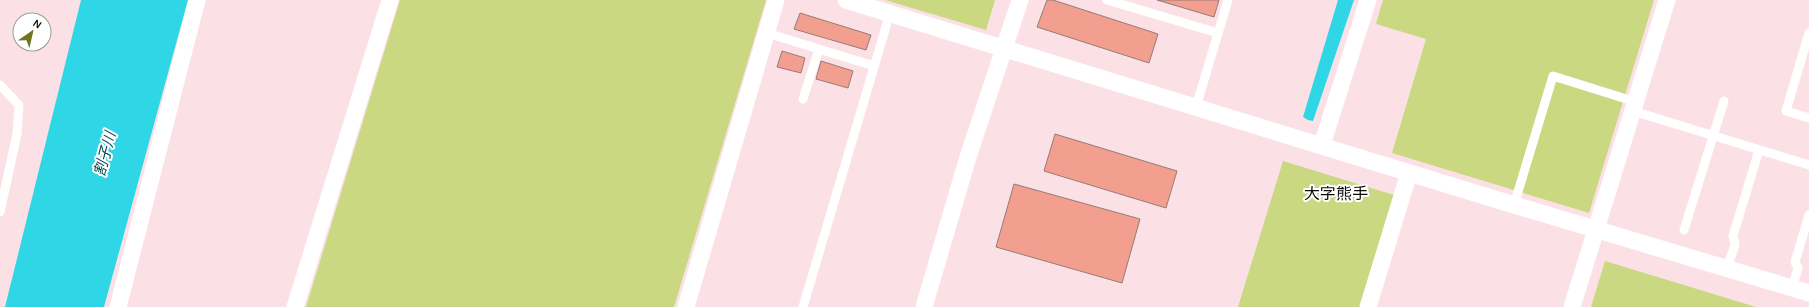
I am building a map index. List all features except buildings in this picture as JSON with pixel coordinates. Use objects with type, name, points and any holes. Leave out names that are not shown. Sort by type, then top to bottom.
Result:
[{"type":"street","points":[[118,307],[197,0]]},
{"type":"street","points":[[295,307],[390,0]]},
{"type":"street","points":[[686,307],[776,0]]},
{"type":"street","points":[[846,0],[1596,230],[1809,293]]},
{"type":"street","points":[[924,307],[968,157],[1020,0]]},
{"type":"street","points":[[1322,145],[1368,0]]},
{"type":"street","points":[[1572,307],[1667,0]]},
{"type":"street","points":[[1368,307],[1409,172]]},
{"type":"lane","points":[[1107,0],[1130,3],[1218,33]]},
{"type":"lane","points":[[1196,107],[1228,0]]},
{"type":"lane","points":[[803,307],[890,13]]},
{"type":"lane","points":[[767,33],[874,66]]},
{"type":"lane","points":[[1809,33],[1786,111],[1809,118]]},
{"type":"lane","points":[[803,99],[819,49]]},
{"type":"lane","points":[[1514,204],[1553,76],[1713,136],[1809,165]]},
{"type":"lane","points":[[0,85],[19,105],[17,134],[0,212]]},
{"type":"lane","points":[[1684,230],[1724,101]]},
{"type":"lane","points":[[1727,268],[1735,245],[1733,236],[1759,150]]},
{"type":"lane","points":[[1792,288],[1798,268],[1795,262],[1809,215]]},
{"type":"shaded area","points":[[0,0],[81,0],[5,307],[0,307]]},
{"type":"shaded area","points":[[188,0],[1809,0],[1809,307],[104,307]]},
{"type":"green space","points":[[400,0],[766,0],[674,307],[306,307]]},
{"type":"green space","points":[[885,0],[995,0],[986,30]]},
{"type":"green space","points":[[1383,0],[1654,0],[1589,213],[1392,153],[1426,39],[1376,24]]},
{"type":"green space","points":[[1283,161],[1397,196],[1363,307],[1238,307]]},
{"type":"green space","points":[[1605,261],[1756,307],[1591,307]]},
{"type":"water","name":"割子川","points":[[81,0],[188,0],[104,307],[5,307]]},
{"type":"water","points":[[1338,0],[1354,0],[1313,121],[1308,120],[1303,117]]},
{"type":"district","name":"大字熊手","points":[[1336,193]]}]
